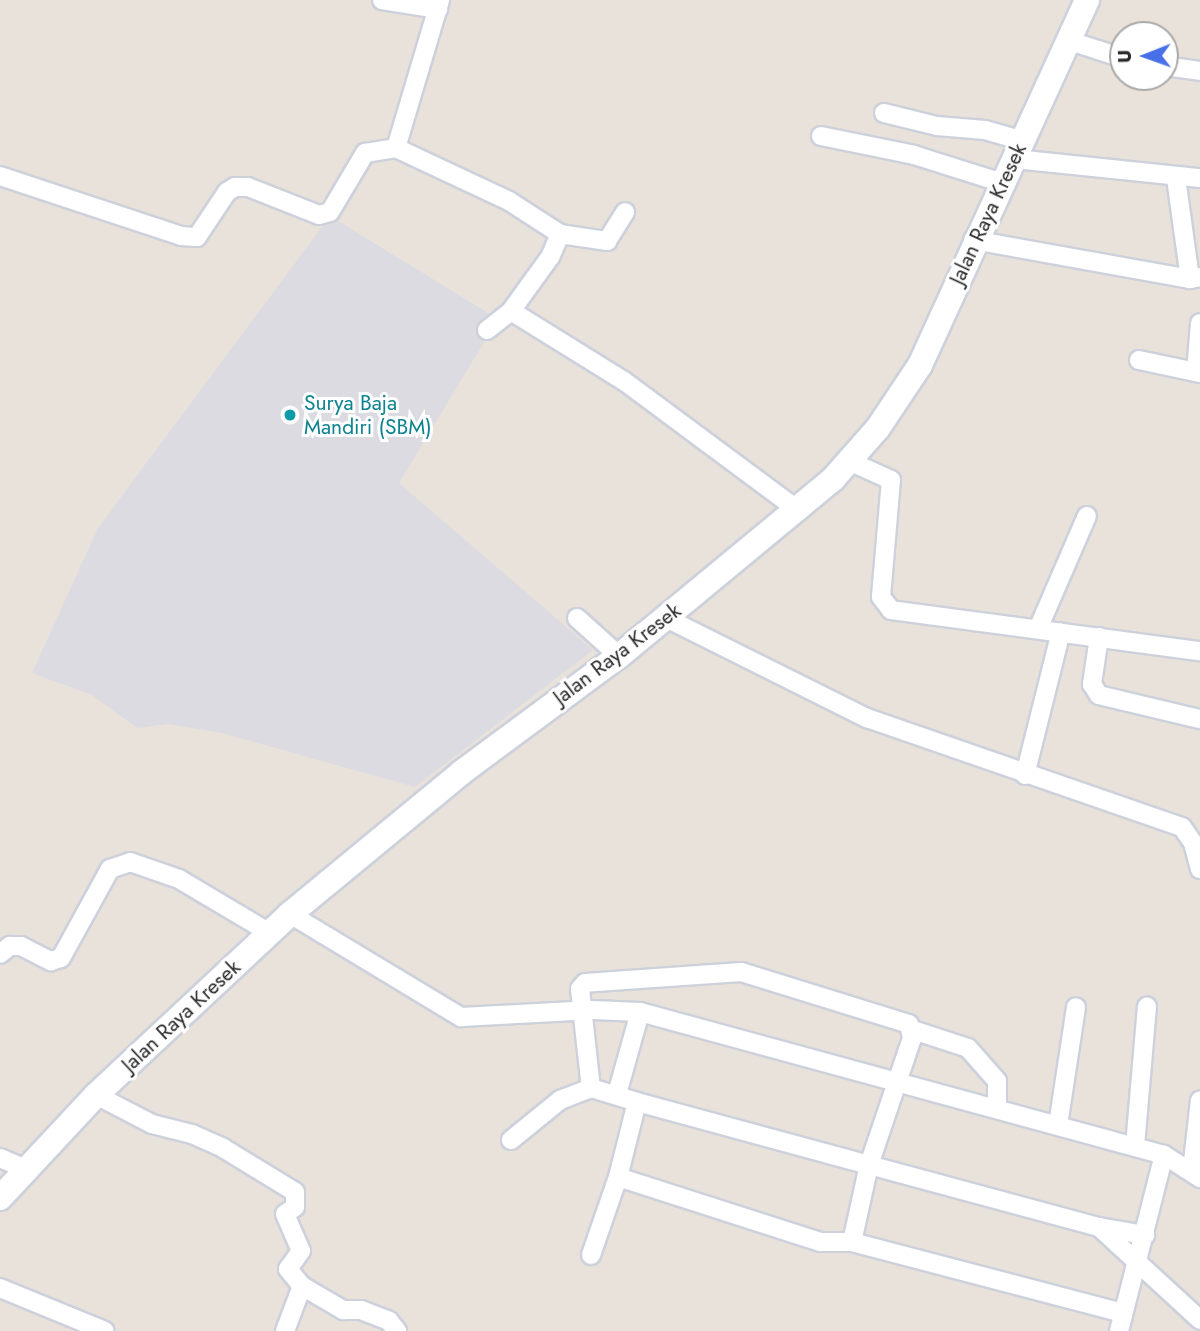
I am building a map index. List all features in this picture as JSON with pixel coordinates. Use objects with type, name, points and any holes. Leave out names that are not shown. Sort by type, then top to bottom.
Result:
[{"type":"main road","name":"Jalan Raya Kresek","points":[[0,1198],[96,1095],[290,914],[462,772],[619,656],[799,511],[849,461],[878,428],[920,365],[973,240],[1019,150],[1087,0]]},
{"type":"street","points":[[382,0],[439,4],[396,148]]},
{"type":"street","points":[[1070,41],[1109,54]]},
{"type":"street","points":[[1179,68],[1200,71]]},
{"type":"street","points":[[884,113],[937,126],[985,130],[1019,150],[1176,178],[1200,178]]},
{"type":"street","points":[[821,136],[914,155],[1003,183]]},
{"type":"street","points":[[0,176],[181,236],[197,237],[227,192],[235,187],[248,187],[319,215],[330,212],[365,153],[396,148],[509,201],[560,234],[607,241],[625,212]]},
{"type":"street","points":[[973,240],[1195,278],[1176,178]]},
{"type":"street","points":[[487,330],[511,311],[550,257],[560,234]]},
{"type":"street","points":[[511,311],[624,381],[799,511]]},
{"type":"street","points":[[1139,360],[1198,372],[1200,323]]},
{"type":"street","points":[[849,461],[891,480],[883,606],[1200,651]]},
{"type":"street","points":[[1038,629],[1087,516]]},
{"type":"street","points":[[577,618],[619,656]]},
{"type":"street","points":[[666,618],[867,718],[1025,775],[1182,827],[1193,843],[1200,869]]},
{"type":"street","points":[[1025,775],[1061,632]]},
{"type":"street","points":[[1099,637],[1092,684],[1099,695],[1200,719]]},
{"type":"street","points":[[0,954],[10,946],[21,946],[51,961],[61,958],[110,869],[130,862],[191,885],[270,933]]},
{"type":"street","points":[[290,914],[461,1017],[582,1011],[640,1012],[1135,1146],[1164,1155],[1196,1175],[1200,1100]]},
{"type":"street","points":[[591,1088],[580,989],[585,983],[740,972],[909,1024],[913,1030],[968,1048],[997,1081],[997,1109]]},
{"type":"street","points":[[1058,1125],[1076,1007]]},
{"type":"street","points":[[1135,1146],[1147,1007]]},
{"type":"street","points":[[617,1094],[640,1012]]},
{"type":"street","points":[[852,1242],[869,1165],[913,1030]]},
{"type":"street","points":[[511,1140],[560,1100],[591,1088],[1099,1227],[1145,1234]]},
{"type":"street","points":[[96,1095],[152,1125],[192,1134],[223,1148],[295,1192],[298,1200],[285,1214],[301,1251],[288,1269],[302,1286],[343,1310],[361,1310],[389,1321],[397,1331]]},
{"type":"street","points":[[591,1255],[618,1177],[637,1102]]},
{"type":"street","points":[[618,1177],[821,1242],[852,1242],[1121,1322],[1164,1155]]},
{"type":"street","points":[[0,1158],[26,1169]]},
{"type":"street","points":[[1099,1227],[1137,1266],[1200,1320]]},
{"type":"street","points":[[285,1331],[302,1286]]},
{"type":"street","points":[[0,1288],[106,1331]]},
{"type":"shaded area","points":[[330,216],[498,319],[399,483],[593,650],[415,787],[222,733],[167,724],[137,728],[92,695],[32,673],[98,528]]},
{"type":"place","name":"Surya Baja Mandiri (SBM)","points":[[290,415]]}]
